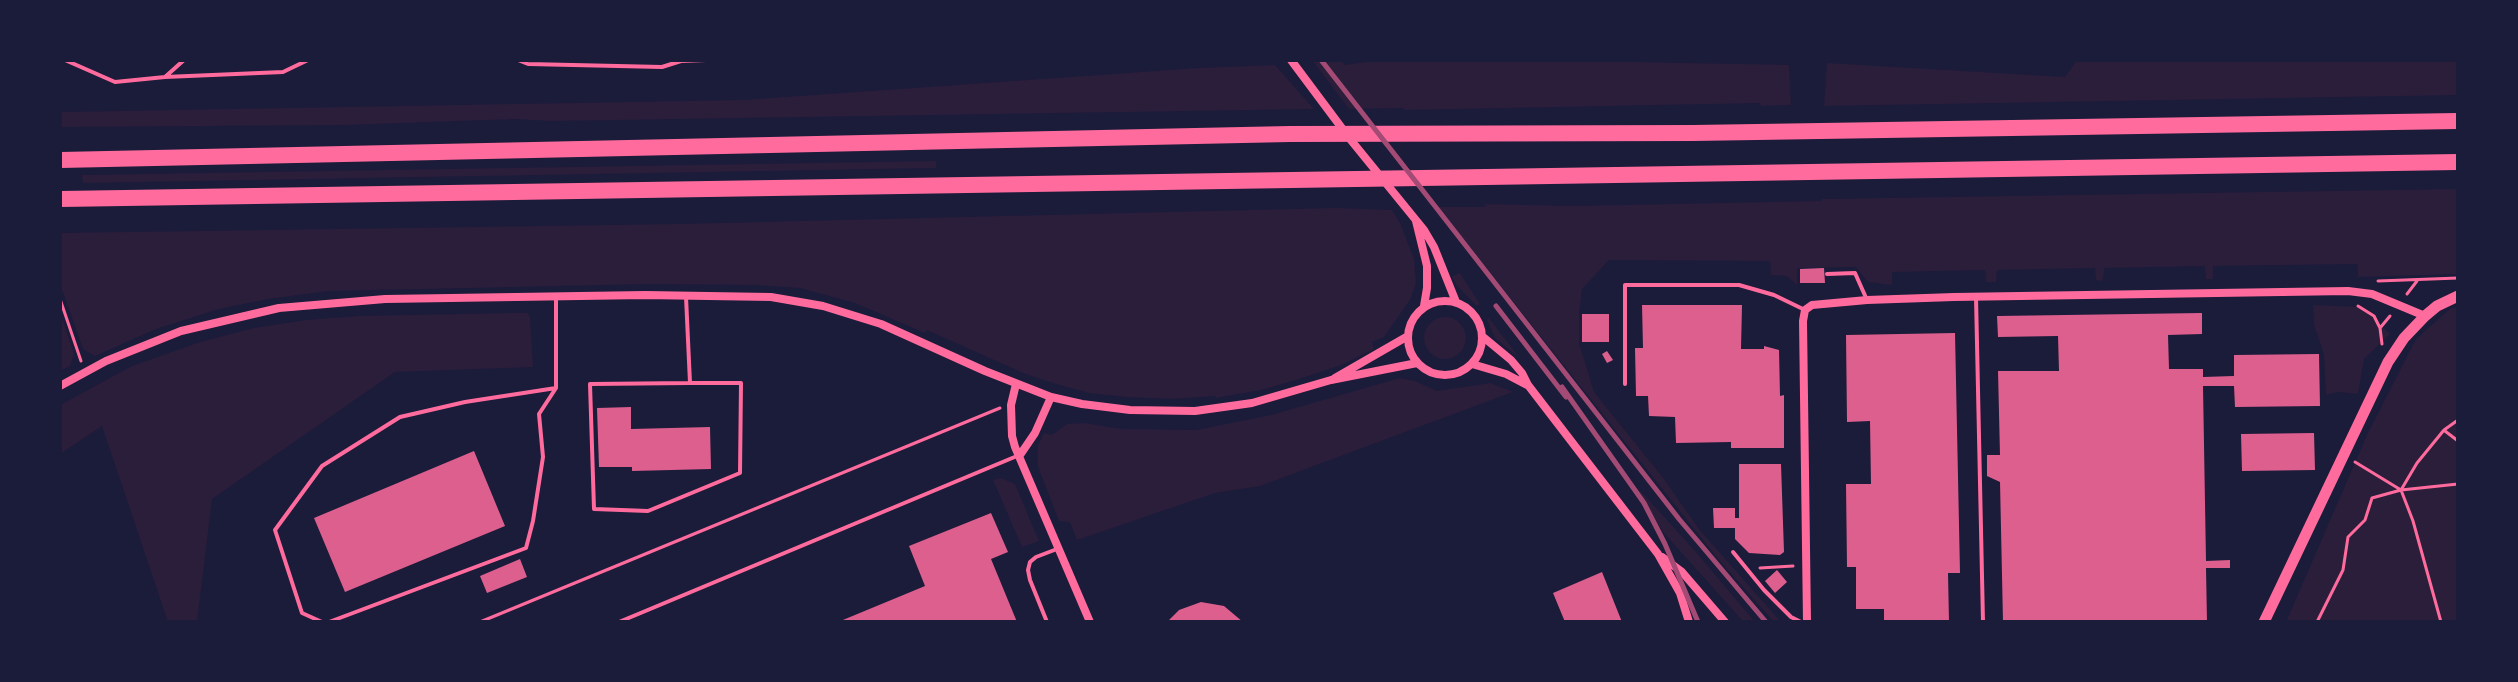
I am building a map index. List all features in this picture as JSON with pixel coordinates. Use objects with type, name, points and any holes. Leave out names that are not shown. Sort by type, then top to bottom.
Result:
[{"type":"highway","points":[[60,160],[1290,134],[1693,133],[2458,121]]},
{"type":"highway","points":[[60,199],[2458,162]]},
{"type":"street","points":[[1291,60],[1434,247],[1456,302]]},
{"type":"street","points":[[1416,221],[1427,266],[1427,288],[1424,306],[1413,319],[1408,336],[1412,355],[1427,371],[1438,375],[1462,371],[1472,364],[1482,346],[1477,319],[1465,306],[1456,302],[1445,300],[1424,306]]},
{"type":"street","points":[[1804,622],[1803,321],[1805,310],[1812,305],[1976,297],[2348,291],[2372,294],[2425,316]]},
{"type":"street","points":[[60,386],[85,372],[181,331],[279,308],[374,300],[686,294],[771,297],[823,306],[881,324],[1051,397],[1108,408],[1195,411],[1252,403],[1331,380],[1417,363]]},
{"type":"street","points":[[2264,622],[2388,362],[2404,338],[2425,316],[2458,296]]},
{"type":"street","points":[[1331,380],[1408,336]]},
{"type":"street","points":[[1482,336],[1522,373],[1528,385],[1658,554],[1680,593],[1689,622]]},
{"type":"street","points":[[1472,364],[1506,374],[1528,385]]},
{"type":"street","points":[[1016,384],[1011,405],[1012,436],[1090,622]]},
{"type":"street","points":[[1020,455],[1035,433],[1051,397]]},
{"type":"street","points":[[1658,554],[1682,572],[1725,622]]},
{"type":"lane","points":[[65,60],[115,82],[283,72],[308,60]]},
{"type":"lane","points":[[165,77],[184,60]]},
{"type":"lane","points":[[518,60],[528,64],[662,67],[681,61],[706,60]]},
{"type":"lane","points":[[1827,274],[1855,273],[1867,300]]},
{"type":"lane","points":[[1625,384],[1625,285],[1739,285],[1774,295],[1805,310]]},
{"type":"lane","points":[[686,294],[690,383]]},
{"type":"lane","points":[[329,622],[526,548],[543,457],[539,414],[556,388],[556,297]]},
{"type":"lane","points":[[1976,297],[1983,622]]},
{"type":"lane","points":[[690,383],[741,383],[740,473],[648,511],[594,509],[590,384],[690,383]]},
{"type":"lane","points":[[322,622],[302,613],[275,530],[322,466],[400,417],[465,402],[556,388]]},
{"type":"lane","points":[[619,622],[1020,455]]},
{"type":"lane","points":[[1047,622],[1028,570],[1030,562],[1036,557],[1059,548]]},
{"type":"lane","points":[[1733,552],[1791,617],[1804,622]]},
{"type":"path","points":[[2388,362],[2382,351],[2380,328],[2374,316],[2351,302],[2348,291],[2367,281],[2458,278]]},
{"type":"path","points":[[2380,328],[2419,279]]},
{"type":"path","points":[[60,299],[85,372]]},
{"type":"path","points":[[480,622],[1011,405]]},
{"type":"path","points":[[2401,490],[2417,463],[2444,430],[2458,420]]},
{"type":"path","points":[[2444,430],[2458,441]]},
{"type":"path","points":[[2344,455],[2401,490],[2418,536],[2441,622]]},
{"type":"path","points":[[2317,622],[2343,570],[2348,537],[2365,520],[2372,498],[2401,490],[2458,484]]},
{"type":"path","points":[[1746,569],[1805,566]]},
{"type":"shaded area","points":[[1312,60],[1341,60],[1345,65],[1380,60],[1535,60],[1789,65],[1791,105],[1349,109]]},
{"type":"shaded area","points":[[2077,60],[2458,60],[2458,95],[1824,106],[1827,63],[2065,77]]},
{"type":"shaded area","points":[[1275,65],[1314,109],[60,127],[60,112],[743,100]]},
{"type":"shaded area","points":[[936,161],[936,168],[83,183],[82,175]]},
{"type":"shaded area","points":[[2458,189],[2458,274],[2358,277],[2358,264],[2213,266],[2213,279],[2206,279],[2205,266],[2104,268],[2103,281],[2096,280],[2095,268],[1997,270],[1996,282],[1986,282],[1985,270],[1892,272],[1892,285],[1868,282],[1856,267],[1797,268],[1797,285],[1787,276],[1771,275],[1770,261],[1609,260],[1582,289],[1579,314],[1579,343],[1594,392],[1664,479],[1699,529],[1781,622],[1774,622],[1718,559],[1438,207],[1486,207],[1484,204],[1573,206]]},
{"type":"shaded area","points":[[1335,208],[1392,210],[1414,259],[1416,283],[1410,300],[1384,337],[1372,342],[1374,349],[1341,365],[1299,379],[1216,398],[1171,399],[1089,393],[1023,373],[927,330],[925,333],[855,303],[800,288],[649,284],[329,291],[219,309],[156,329],[95,356],[83,349],[63,292],[60,292],[60,233],[678,224]]},
{"type":"shaded area","points":[[1460,273],[1480,304],[1477,306],[1456,285],[1452,276]]},
{"type":"shaded area","points":[[2313,305],[2362,307],[2390,334],[2364,359],[2358,394],[2338,392],[2326,395],[2324,354],[2314,325]]},
{"type":"shaded area","points":[[2458,307],[2458,622],[2286,622],[2367,435],[2416,339],[2451,308]]},
{"type":"shaded area","points":[[60,312],[74,354],[70,366],[60,371]]},
{"type":"shaded area","points":[[528,313],[533,367],[395,372],[212,499],[197,622],[168,622],[102,426],[60,454],[60,405],[132,366],[200,342],[254,328],[306,320]]},
{"type":"shaded area","points":[[1445,317],[1460,323],[1466,338],[1460,353],[1445,359],[1430,353],[1424,338],[1430,323]]},
{"type":"shaded area","points":[[1489,318],[1518,357],[1495,338],[1487,320]]},
{"type":"shaded area","points":[[1400,378],[1437,391],[1490,383],[1513,392],[1260,486],[1215,493],[1077,540],[1070,522],[1059,521],[1038,467],[1038,445],[1044,433],[1052,435],[1067,424],[1084,423],[1122,429],[1196,430],[1271,415]]},
{"type":"shaded area","points":[[1001,478],[1015,484],[1039,541],[1022,547],[993,480]]},
{"type":"shaded area","points":[[1637,487],[1755,622],[1741,619],[1663,532]]},
{"type":"building","points":[[1824,268],[1825,283],[1800,283],[1800,269]]},
{"type":"building","points":[[1642,305],[1742,305],[1741,349],[1764,349],[1764,346],[1779,350],[1780,396],[1784,395],[1784,448],[1731,448],[1731,442],[1676,443],[1675,417],[1649,416],[1648,396],[1636,396],[1635,348],[1643,348]]},
{"type":"building","points":[[2202,313],[2202,334],[2168,335],[2169,369],[2203,369],[2203,377],[2234,376],[2234,355],[2319,354],[2320,406],[2235,407],[2234,386],[2203,386],[2206,561],[2230,560],[2230,568],[2206,568],[2207,622],[2003,622],[2000,482],[1987,476],[1987,455],[2000,455],[1998,371],[2059,371],[2058,336],[1998,337],[1997,316]]},
{"type":"building","points":[[1582,314],[1609,314],[1609,342],[1582,342]]},
{"type":"building","points":[[1955,333],[1960,573],[1948,573],[1949,622],[1884,622],[1884,609],[1856,609],[1856,567],[1847,567],[1846,484],[1871,484],[1870,421],[1847,422],[1846,335]]},
{"type":"building","points":[[1607,351],[1613,360],[1607,363],[1602,354]]},
{"type":"building","points":[[631,407],[631,429],[710,427],[711,469],[632,471],[632,467],[599,467],[597,408]]},
{"type":"building","points":[[2314,433],[2315,470],[2242,471],[2241,434]]},
{"type":"building","points":[[474,451],[505,526],[345,592],[314,518]]},
{"type":"building","points":[[1739,464],[1781,464],[1784,552],[1780,555],[1749,553],[1735,539],[1735,528],[1714,528],[1713,508],[1735,508],[1735,518],[1739,518]]},
{"type":"building","points":[[991,513],[1008,552],[991,559],[1017,622],[838,622],[925,586],[909,546]]},
{"type":"building","points":[[520,559],[527,577],[487,593],[480,576]]},
{"type":"building","points":[[1777,570],[1787,582],[1775,593],[1765,581]]},
{"type":"building","points":[[1602,572],[1622,622],[1565,622],[1553,593]]},
{"type":"building","points":[[1201,602],[1224,606],[1243,622],[1167,622],[1179,610]]},
{"type":"railway","points":[[1321,60],[1679,519],[1766,622]]},
{"type":"railway","points":[[1496,306],[1566,397]]},
{"type":"railway","points":[[1562,387],[1644,503],[1698,622]]}]
